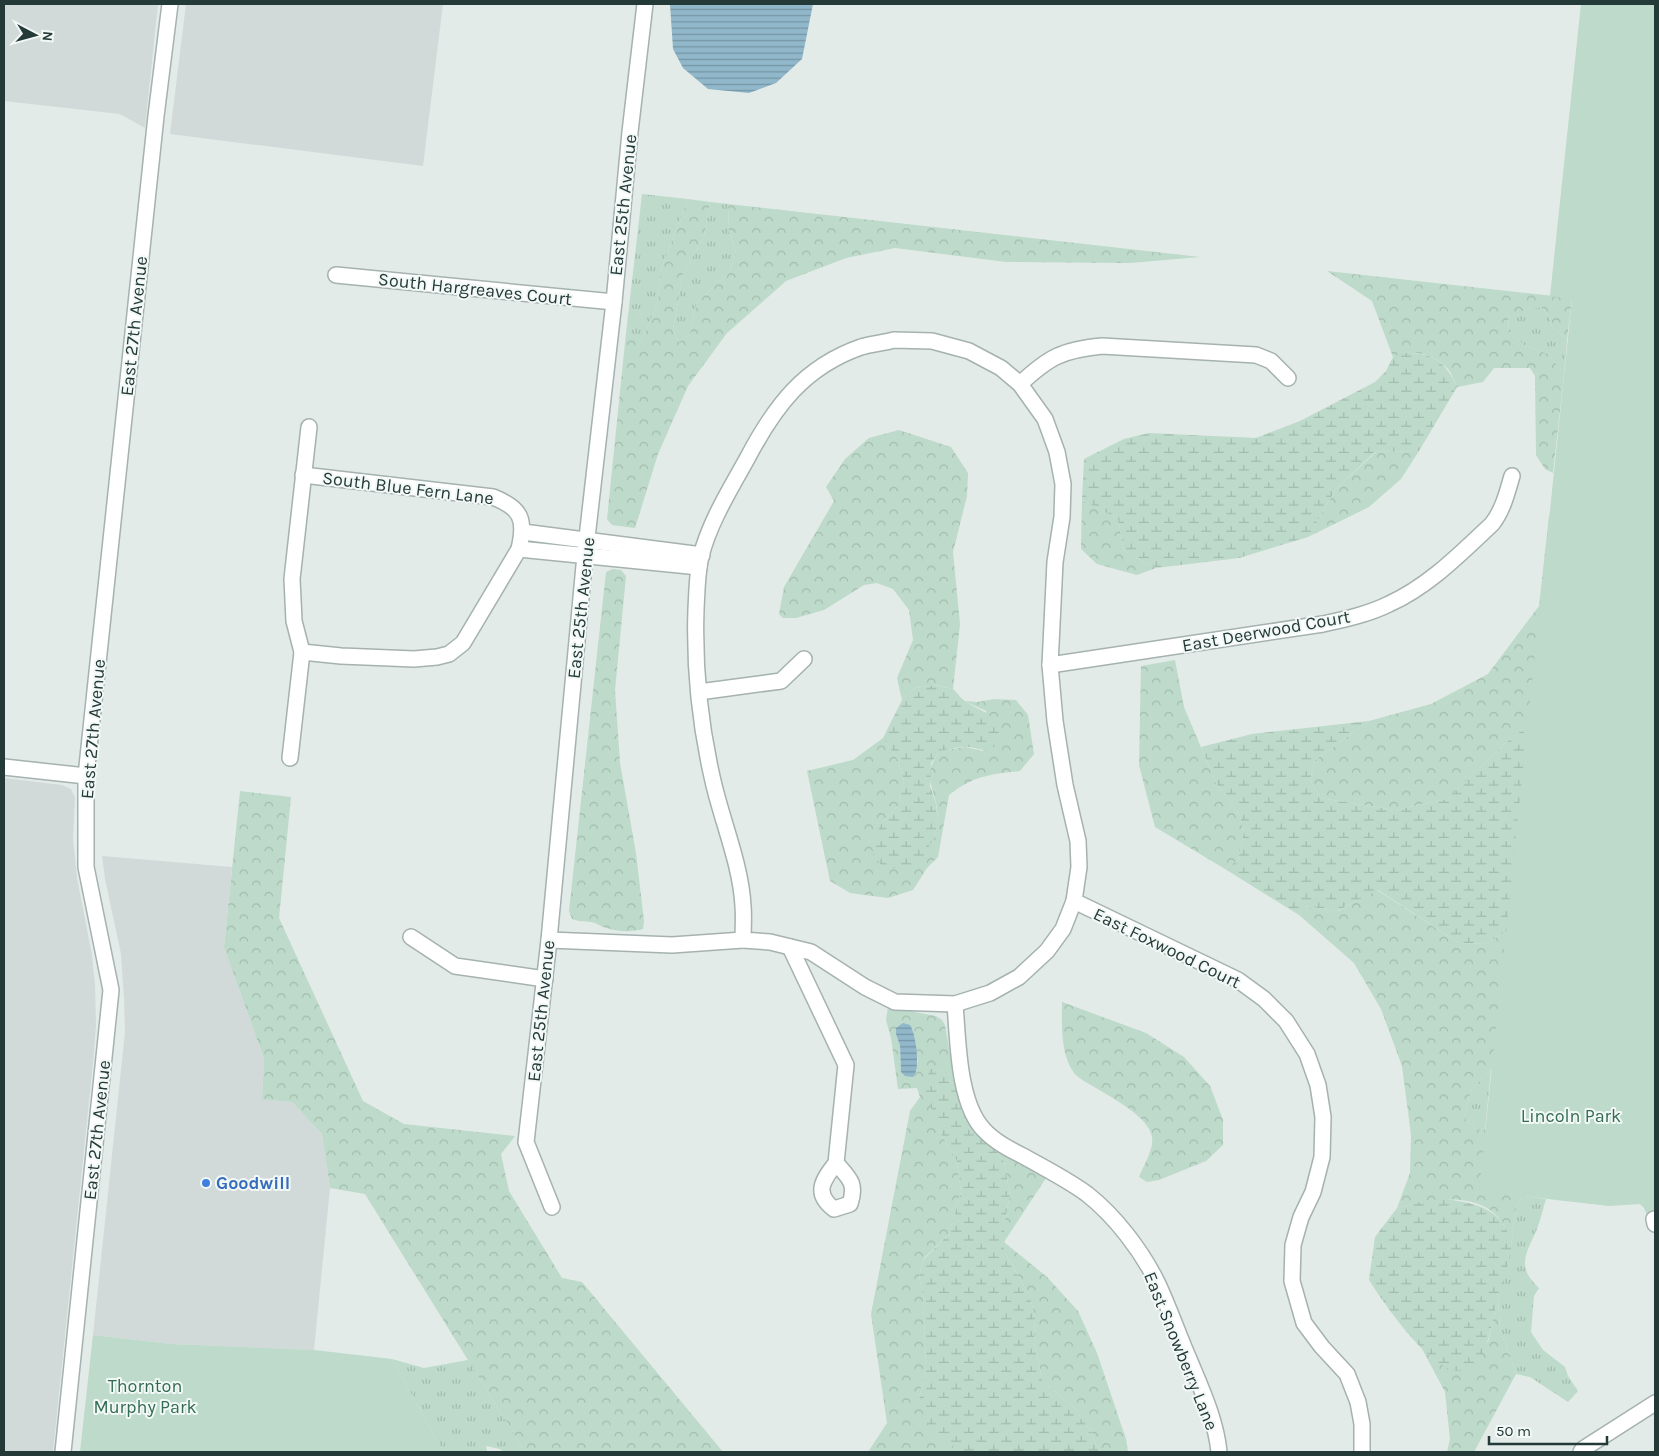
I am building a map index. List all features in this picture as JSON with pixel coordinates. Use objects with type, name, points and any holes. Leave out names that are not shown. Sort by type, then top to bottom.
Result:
[{"type":"street","name":"East 27th Avenue","points":[[63,1452],[111,990],[86,867],[86,776],[156,116],[170,4]]},
{"type":"street","name":"East 25th Avenue","points":[[552,1207],[526,1142],[549,940],[586,548],[645,4]]},
{"type":"street","name":"South Hargreaves Court","points":[[336,275],[614,302]]},
{"type":"street","points":[[549,940],[672,945],[743,940],[770,942],[810,952],[866,987],[895,1002],[954,1004],[990,993],[1019,978],[1047,951],[1063,929],[1074,902],[1079,867],[1078,841],[1065,785],[1055,721],[1050,665],[1055,562],[1062,517],[1064,484],[1058,452],[1045,419],[1020,384],[1001,368],[969,351],[932,341],[894,340],[862,347],[827,363],[798,384],[764,425],[717,516],[700,561],[695,634],[703,727],[713,782],[740,882],[743,906],[743,940]]},
{"type":"street","points":[[1020,384],[1041,364],[1058,355],[1084,348],[1102,346],[1256,355],[1271,361],[1288,378]]},
{"type":"street","points":[[290,758],[302,652],[294,621],[292,579],[309,427]]},
{"type":"street","name":"South Blue Fern Lane","points":[[303,475],[493,497],[511,504],[522,521],[523,532]]},
{"type":"street","name":"East Deerwood Court","points":[[1050,665],[1323,624],[1390,604],[1428,581],[1492,524],[1499,516],[1512,476]]},
{"type":"street","points":[[302,652],[341,656],[414,659],[450,654],[463,643],[519,549],[523,532],[586,548]]},
{"type":"street","points":[[519,549],[586,548],[700,561]]},
{"type":"street","points":[[699,692],[781,681],[804,659]]},
{"type":"street","points":[[4,767],[86,776]]},
{"type":"street","name":"East Foxwood Court","points":[[1074,902],[1238,980],[1264,999],[1286,1021],[1307,1054],[1318,1085],[1323,1117],[1322,1157],[1313,1192],[1301,1217],[1293,1245],[1292,1281],[1304,1323],[1346,1374],[1358,1402],[1362,1424],[1362,1452]]},
{"type":"street","points":[[410,937],[454,966],[544,979]]},
{"type":"street","points":[[790,947],[846,1065],[836,1163]]},
{"type":"street","name":"East Snowberry Lane","points":[[954,1004],[962,1080],[973,1111],[984,1130],[1003,1146],[1064,1178],[1088,1195],[1107,1213],[1133,1244],[1157,1282],[1202,1391],[1218,1440],[1219,1452]]},
{"type":"street","points":[[1581,1452],[1655,1403]]},
{"type":"shaded area","points":[[4,4],[158,4],[145,128],[120,114],[4,101]]},
{"type":"shaded area","points":[[186,4],[443,4],[423,166],[170,134]]},
{"type":"shaded area","points":[[4,778],[62,785],[71,789],[75,797],[73,839],[77,878],[92,955],[95,985],[96,1026],[93,1063],[53,1452],[4,1452]]},
{"type":"shaded area","points":[[102,856],[232,867],[224,947],[264,1059],[262,1098],[292,1102],[322,1134],[330,1188],[314,1350],[171,1344],[93,1335],[125,1032],[121,954]]},
{"type":"green space","name":"Lincoln Park","points":[[1581,4],[1655,4],[1655,1215],[1648,1217],[1640,1204],[1609,1206],[1479,1191],[1572,299],[1550,296]]},
{"type":"green space","points":[[642,194],[688,199],[660,272],[658,303],[642,340],[626,333]]},
{"type":"green space","points":[[688,199],[710,202],[704,237],[683,273],[673,330],[679,342],[690,334],[697,302],[729,273],[736,252],[729,231],[728,204],[1200,257],[1130,263],[1006,262],[895,248],[846,258],[786,281],[727,333],[688,386],[658,454],[635,528],[612,525],[607,519],[626,333],[642,340],[658,303],[660,272]]},
{"type":"green space","points":[[710,202],[728,204],[729,231],[736,252],[729,273],[697,302],[690,334],[679,342],[673,330],[683,273],[704,237]]},
{"type":"green space","points":[[1327,271],[1572,298],[1567,340],[1552,327],[1549,316],[1541,307],[1508,314],[1509,332],[1525,346],[1548,354],[1564,374],[1553,473],[1545,469],[1536,455],[1535,376],[1530,368],[1494,368],[1483,382],[1457,387],[1448,369],[1436,359],[1415,353],[1393,357],[1372,301]]},
{"type":"green space","points":[[1541,307],[1549,316],[1552,327],[1567,340],[1564,374],[1548,354],[1525,346],[1509,332],[1508,313]]},
{"type":"green space","points":[[1402,353],[1422,354],[1436,360],[1448,370],[1457,387],[1419,451],[1375,452],[1336,489],[1308,537],[1239,558],[1156,568],[1124,551],[1118,519],[1082,500],[1084,459],[1124,439],[1149,433],[1256,438],[1300,421],[1375,382],[1386,371],[1393,357]]},
{"type":"green space","points":[[899,430],[951,447],[968,473],[967,496],[953,552],[960,624],[953,689],[935,685],[915,688],[902,700],[897,678],[913,640],[909,610],[893,589],[877,583],[864,585],[824,610],[796,618],[783,618],[779,614],[784,587],[834,501],[826,487],[845,459],[869,438]]},
{"type":"green space","points":[[1419,451],[1401,479],[1369,507],[1308,537],[1336,489],[1376,452]]},
{"type":"green space","points":[[1082,500],[1118,519],[1124,551],[1156,568],[1137,575],[1097,564],[1081,549]]},
{"type":"green space","points":[[1549,516],[1630,528],[1655,538],[1655,708],[1651,714],[1643,758],[1598,786],[1596,799],[1630,805],[1655,795],[1655,992],[1635,1007],[1598,1020],[1576,1045],[1527,1042],[1509,1052],[1471,1090],[1464,1118],[1476,1129],[1502,1132],[1537,1104],[1548,1101],[1553,1108],[1565,1166],[1558,1181],[1531,1183],[1516,1207],[1511,1247],[1504,1225],[1494,1214],[1483,1206],[1469,1201],[1440,1200],[1397,1208],[1410,1173],[1411,1135],[1402,1066],[1381,1009],[1354,963],[1299,915],[1305,906],[1338,911],[1377,890],[1459,943],[1485,944],[1524,921],[1574,918],[1599,905],[1614,888],[1619,866],[1606,841],[1573,832],[1566,811],[1571,783],[1591,762],[1609,729],[1606,711],[1588,701],[1557,703],[1503,745],[1448,799],[1395,810],[1320,798],[1310,780],[1315,760],[1369,721],[1431,704],[1488,674],[1539,606]]},
{"type":"green space","points":[[613,569],[621,570],[626,576],[615,690],[620,763],[636,853],[644,921],[643,929],[629,931],[616,930],[572,919],[569,911],[606,572]]},
{"type":"green space","points":[[1175,660],[1184,707],[1216,783],[1240,816],[1244,832],[1238,860],[1225,869],[1155,827],[1139,765],[1141,666]]},
{"type":"green space","points":[[935,685],[954,690],[964,700],[990,716],[997,725],[1000,742],[986,750],[959,747],[940,751],[931,763],[930,786],[936,804],[938,821],[934,838],[922,859],[906,871],[881,865],[873,855],[872,840],[882,823],[898,806],[904,781],[898,760],[883,738],[902,700],[915,688]]},
{"type":"green space","points":[[994,699],[1016,700],[1028,715],[1034,754],[1020,771],[982,777],[966,784],[949,795],[938,857],[927,868],[913,890],[888,898],[850,893],[830,881],[807,771],[853,760],[883,738],[898,760],[904,781],[898,806],[882,823],[934,838],[937,812],[930,782],[930,771],[935,758],[940,751],[965,747],[983,751],[986,711],[964,701],[978,702]]},
{"type":"green space","points":[[1557,703],[1524,921],[1485,944],[1459,943],[1378,890],[1337,911],[1306,906],[1299,915],[1225,869],[1238,860],[1244,832],[1240,816],[1216,783],[1201,747],[1252,734],[1369,721],[1315,760],[1310,780],[1320,798],[1395,810],[1448,799],[1503,745]]},
{"type":"green space","points":[[240,791],[291,797],[279,918],[363,1101],[404,1124],[515,1136],[501,1154],[509,1191],[562,1278],[582,1282],[723,1452],[525,1452],[365,1194],[330,1188],[322,1134],[292,1102],[262,1099],[264,1059],[224,947]]},
{"type":"green space","points":[[1062,1002],[1146,1033],[1184,1057],[1210,1086],[1223,1120],[1223,1145],[1206,1161],[1159,1180],[1147,1182],[1139,1177],[1151,1147],[1152,1137],[1150,1130],[1129,1109],[1074,1073],[1069,1065],[1064,1048]]},
{"type":"green space","points":[[888,1007],[936,1016],[945,1025],[954,1078],[938,1068],[937,1127],[957,1161],[961,1192],[949,1234],[924,1258],[919,1276],[923,1295],[926,1368],[919,1399],[957,1447],[967,1452],[868,1452],[887,1423],[871,1314],[910,1111],[920,1097],[917,1088],[898,1089],[891,1038],[886,1020]],"holes":[[[912,1028],[918,1062],[901,1072],[900,1046],[896,1034]]]},
{"type":"green space","points":[[938,1068],[954,1078],[962,1111],[973,1131],[996,1150],[1004,1162],[1010,1195],[1004,1224],[1004,1251],[1030,1297],[1035,1317],[1034,1343],[1043,1382],[1072,1405],[1092,1434],[1099,1452],[967,1452],[934,1438],[919,1399],[926,1368],[923,1295],[919,1276],[924,1259],[949,1234],[961,1192],[957,1161],[937,1127],[926,1091],[929,1069]]},
{"type":"green space","points":[[1491,1070],[1485,1130],[1476,1129],[1464,1118],[1471,1090]]},
{"type":"green space","points":[[996,1150],[1046,1178],[1004,1242],[1004,1224],[1010,1195],[1004,1162]]},
{"type":"green space","points":[[1523,1196],[1546,1199],[1525,1259],[1527,1273],[1539,1288],[1534,1296],[1531,1332],[1543,1350],[1565,1367],[1568,1376],[1578,1391],[1568,1402],[1530,1377],[1516,1374],[1500,1329],[1498,1298],[1511,1247],[1516,1207]]},
{"type":"green space","points":[[1445,1199],[1468,1203],[1488,1210],[1503,1224],[1511,1246],[1489,1336],[1475,1371],[1452,1370],[1429,1355],[1406,1331],[1369,1280],[1375,1237],[1397,1208],[1428,1200]]},
{"type":"green space","points":[[1004,1242],[1047,1277],[1078,1311],[1097,1353],[1126,1439],[1128,1452],[1099,1452],[1092,1434],[1072,1405],[1043,1382],[1034,1343],[1035,1317],[1030,1297],[1004,1251]]},
{"type":"green space","points":[[1498,1298],[1500,1329],[1516,1374],[1474,1452],[1447,1452],[1450,1439],[1445,1392],[1421,1347],[1436,1361],[1488,1342]]},
{"type":"green space","name":"Thornton Murphy Park","points":[[93,1335],[171,1344],[314,1350],[392,1359],[443,1452],[80,1452]]},
{"type":"green space","points":[[392,1359],[424,1368],[468,1360],[525,1452],[503,1452],[500,1449],[486,1446],[487,1452],[443,1452]]},
{"type":"water","points":[[670,4],[813,4],[802,59],[776,83],[749,93],[708,89],[683,68],[673,49]]},
{"type":"water","points":[[903,1023],[910,1025],[916,1044],[917,1067],[913,1077],[905,1076],[901,1072],[900,1046],[896,1028]]},
{"type":"place","name":"Goodwill","points":[[206,1183]]}]
